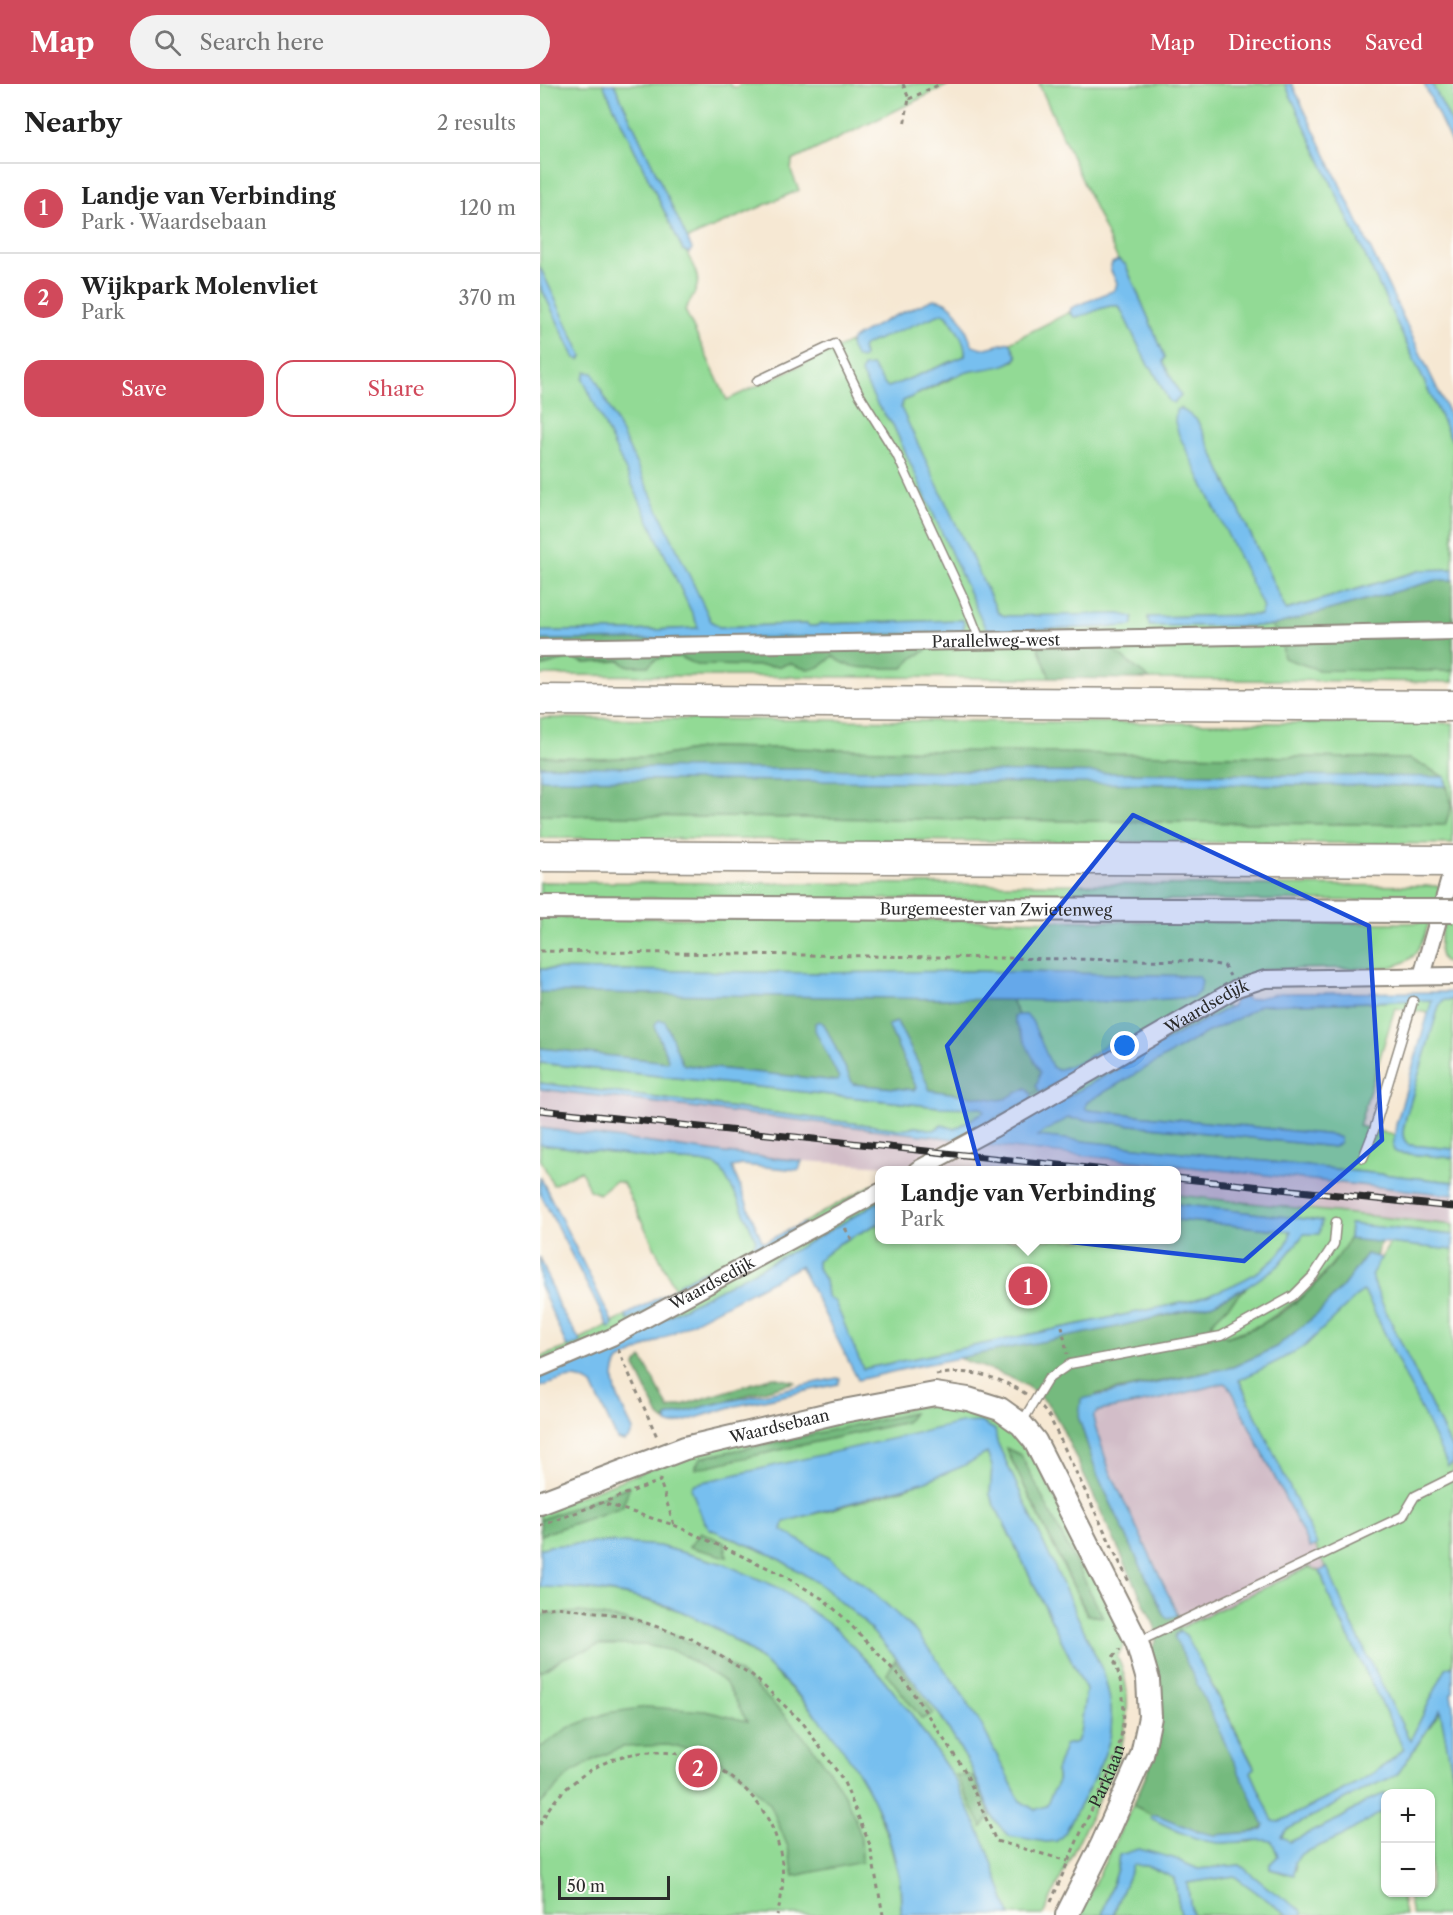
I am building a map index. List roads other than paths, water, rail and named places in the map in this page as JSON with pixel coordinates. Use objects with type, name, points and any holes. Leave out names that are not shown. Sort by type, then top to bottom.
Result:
[{"type":"highway","points":[[540,700],[1453,706]]},
{"type":"highway","points":[[540,856],[1453,861]]},
{"type":"street","name":"Parallelweg-west","points":[[540,648],[1453,631]]},
{"type":"street","points":[[1453,868],[1422,976],[1453,976]]},
{"type":"street","name":"Burgemeester van Zwietenweg","points":[[540,907],[1453,911]]},
{"type":"street","name":"Waardsedijk","points":[[924,1166],[1237,988],[1265,979],[1422,976]]},
{"type":"street","name":"Waardsedijk","points":[[540,1368],[612,1337],[839,1216],[875,1194]]},
{"type":"street","name":"Waardsebaan","points":[[540,1503],[685,1448],[837,1412],[935,1394],[968,1399],[1000,1409],[1021,1424]]},
{"type":"street","name":"Parklaan","points":[[1021,1424],[1035,1441],[1137,1642],[1149,1689],[1150,1718],[1142,1755],[1102,1845],[1058,1910]]},
{"type":"lane","points":[[757,381],[835,344],[859,394],[897,455],[963,597],[980,640]]},
{"type":"lane","points":[[1363,1158],[1374,1130],[1413,1000]]},
{"type":"lane","points":[[1021,1424],[1048,1379],[1070,1364],[1221,1336],[1293,1296],[1313,1276],[1334,1244],[1336,1222]]},
{"type":"lane","points":[[1137,1642],[1403,1516],[1415,1496],[1453,1477]]},
{"type":"water","points":[[603,84],[614,84],[692,249],[689,253],[683,250]]},
{"type":"water","points":[[1285,84],[1292,84],[1453,422],[1453,443]]},
{"type":"water","points":[[1424,84],[1432,84],[1453,126],[1453,147]]},
{"type":"water","points":[[1118,260],[1125,264],[1165,357],[1163,362],[1181,396],[1174,403],[1169,401],[1152,368],[1148,365],[1119,306],[1107,307],[1074,317],[1070,312],[1071,308],[1115,290],[1117,283],[1110,269],[1112,263]]},
{"type":"water","points":[[540,267],[582,356],[580,360],[575,358],[540,285]]},
{"type":"water","points":[[934,299],[949,304],[955,309],[973,346],[982,349],[1010,342],[1017,357],[1001,366],[960,374],[943,381],[903,401],[901,408],[998,613],[1005,616],[1120,614],[1133,617],[1131,626],[989,631],[984,625],[893,425],[878,406],[861,373],[863,367],[872,366],[888,387],[965,356],[962,340],[947,315],[943,313],[864,345],[862,349],[864,357],[861,359],[856,357],[850,346],[852,339],[890,318]]},
{"type":"water","points":[[586,372],[593,373],[711,621],[719,627],[963,620],[962,631],[720,639],[540,640],[540,631],[698,628],[583,379]]},
{"type":"water","points":[[1180,408],[1197,420],[1286,610],[1422,570],[1453,569],[1453,580],[1437,580],[1271,626],[1149,626],[1148,617],[1260,615],[1263,607],[1179,435],[1175,422],[1176,410]]},
{"type":"water","points":[[540,766],[1445,777],[1446,786],[540,779]]},
{"type":"water","points":[[540,969],[819,973],[972,971],[1198,976],[1202,981],[1200,991],[1193,997],[1125,1002],[540,992]]},
{"type":"water","points":[[1453,992],[1453,1000],[1443,1000],[1439,1006],[1403,1132],[1404,1139],[1409,1145],[1453,1149],[1453,1158],[1398,1153],[1393,1147],[1396,1125],[1432,1000],[1260,1005],[1237,1019],[1206,1033],[1087,1102],[1085,1107],[1087,1110],[1332,1135],[1340,1138],[1340,1142],[1334,1147],[1068,1118],[1037,1136],[1453,1182],[1453,1195],[983,1145],[1178,1034],[1233,1006],[1234,1001],[1246,997],[1248,1000],[1280,993]]},
{"type":"water","points":[[1027,1015],[1032,1021],[1052,1067],[1057,1070],[1081,1062],[1121,1034],[1125,1035],[1125,1041],[1120,1047],[1040,1093],[1036,1085],[1040,1072],[1015,1022],[1014,1017]]},
{"type":"water","points":[[659,1020],[665,1021],[682,1063],[685,1065],[837,1081],[839,1078],[815,1030],[815,1023],[819,1021],[824,1024],[853,1084],[914,1090],[916,1087],[888,1025],[897,1022],[930,1090],[999,1100],[1026,1088],[1032,1095],[1030,1101],[955,1139],[540,1089],[540,1083],[899,1129],[916,1127],[934,1130],[942,1125],[955,1129],[984,1112],[982,1108],[939,1107],[540,1063],[540,1048],[667,1062],[668,1059],[655,1028]]},
{"type":"water","points":[[540,1128],[802,1161],[799,1170],[742,1165],[732,1167],[762,1241],[765,1242],[803,1223],[805,1227],[731,1264],[730,1260],[754,1245],[756,1240],[738,1199],[721,1169],[716,1165],[540,1144]]},
{"type":"water","points":[[540,1176],[610,1317],[613,1325],[609,1328],[540,1193]]},
{"type":"water","points":[[875,1203],[875,1225],[840,1243],[817,1261],[817,1266],[825,1281],[827,1296],[835,1302],[863,1369],[1191,1301],[1235,1284],[1265,1267],[1286,1244],[1291,1231],[1181,1220],[1181,1204],[1322,1221],[1319,1234],[1304,1234],[1278,1266],[1247,1287],[1213,1304],[1112,1328],[858,1380],[800,1266],[619,1361],[615,1369],[615,1387],[633,1430],[630,1437],[624,1441],[617,1439],[592,1385],[573,1378],[540,1387],[540,1377],[595,1354],[807,1243]]},
{"type":"water","points":[[1350,1224],[1453,1235],[1453,1250],[1349,1239]]},
{"type":"water","points":[[1367,1254],[1381,1258],[1371,1275],[1381,1301],[1453,1451],[1453,1463],[1448,1466],[1366,1294],[1362,1291],[1305,1346],[1239,1380],[1317,1545],[1310,1548],[1234,1394],[1225,1383],[1099,1411],[1094,1415],[1094,1422],[1109,1469],[1177,1613],[1177,1616],[1168,1618],[1164,1615],[1097,1474],[1079,1419],[1081,1399],[1233,1367],[1276,1347],[1319,1313]]},
{"type":"water","points":[[540,1257],[559,1307],[581,1342],[570,1347],[567,1347],[540,1285]]},
{"type":"water","points":[[718,1266],[722,1268],[722,1271],[628,1321],[626,1315],[697,1274]]},
{"type":"water","points":[[840,1379],[838,1384],[731,1407],[673,1425],[667,1423],[667,1417],[706,1406]]},
{"type":"water","points":[[981,1422],[995,1430],[997,1442],[1103,1672],[1107,1686],[1111,1716],[1109,1742],[1099,1768],[1065,1833],[1057,1841],[1046,1842],[1010,1836],[1003,1830],[994,1819],[971,1767],[942,1718],[897,1659],[861,1619],[817,1582],[772,1555],[710,1529],[703,1520],[691,1488],[694,1484],[961,1423]],"holes":[[[987,1453],[992,1466],[990,1495],[1086,1690],[1077,1742],[1065,1745],[1056,1771],[1058,1781],[1046,1806],[1035,1810],[1020,1801],[981,1724],[957,1686],[915,1631],[875,1594],[830,1559],[782,1530],[784,1522],[923,1482],[961,1467]]]},
{"type":"water","points":[[608,1542],[659,1546],[724,1564],[777,1587],[836,1629],[880,1675],[910,1712],[954,1778],[987,1848],[1010,1915],[901,1915],[900,1883],[894,1856],[874,1801],[860,1775],[826,1726],[786,1682],[746,1647],[694,1617],[648,1600],[594,1590],[540,1587],[540,1549],[549,1546]]},
{"type":"water","points":[[1327,1567],[1351,1623],[1410,1741],[1446,1668],[1453,1665],[1453,1692],[1451,1694],[1453,1777],[1440,1710],[1397,1775],[1286,1830],[1281,1836],[1290,1842],[1341,1818],[1369,1800],[1381,1796],[1381,1813],[1342,1836],[1301,1854],[1295,1862],[1294,1875],[1270,1869],[1270,1864],[1278,1856],[1272,1841],[1210,1842],[1184,1834],[1151,1818],[1152,1815],[1157,1815],[1197,1831],[1214,1835],[1255,1832],[1262,1829],[1264,1825],[1175,1638],[1176,1634],[1181,1632],[1186,1635],[1254,1768],[1251,1772],[1273,1821],[1279,1822],[1362,1780],[1404,1749],[1331,1601],[1320,1571]]},
{"type":"water","points":[[1139,1849],[1173,1858],[1198,1869],[1240,1865],[1302,1911],[1302,1915],[1288,1915],[1234,1876],[1187,1883],[1192,1915],[1181,1915],[1174,1878],[1148,1866],[1133,1865],[1113,1915],[1102,1915],[1117,1869],[1119,1855]]},
{"type":"railway","points":[[540,1110],[1068,1166]]},
{"type":"railway","points":[[1181,1179],[1453,1207]]},
{"type":"place","name":"Landje van Verbinding","points":[[1028,1286]]},
{"type":"place","name":"Wijkpark Molenvliet","points":[[698,1768]]}]
